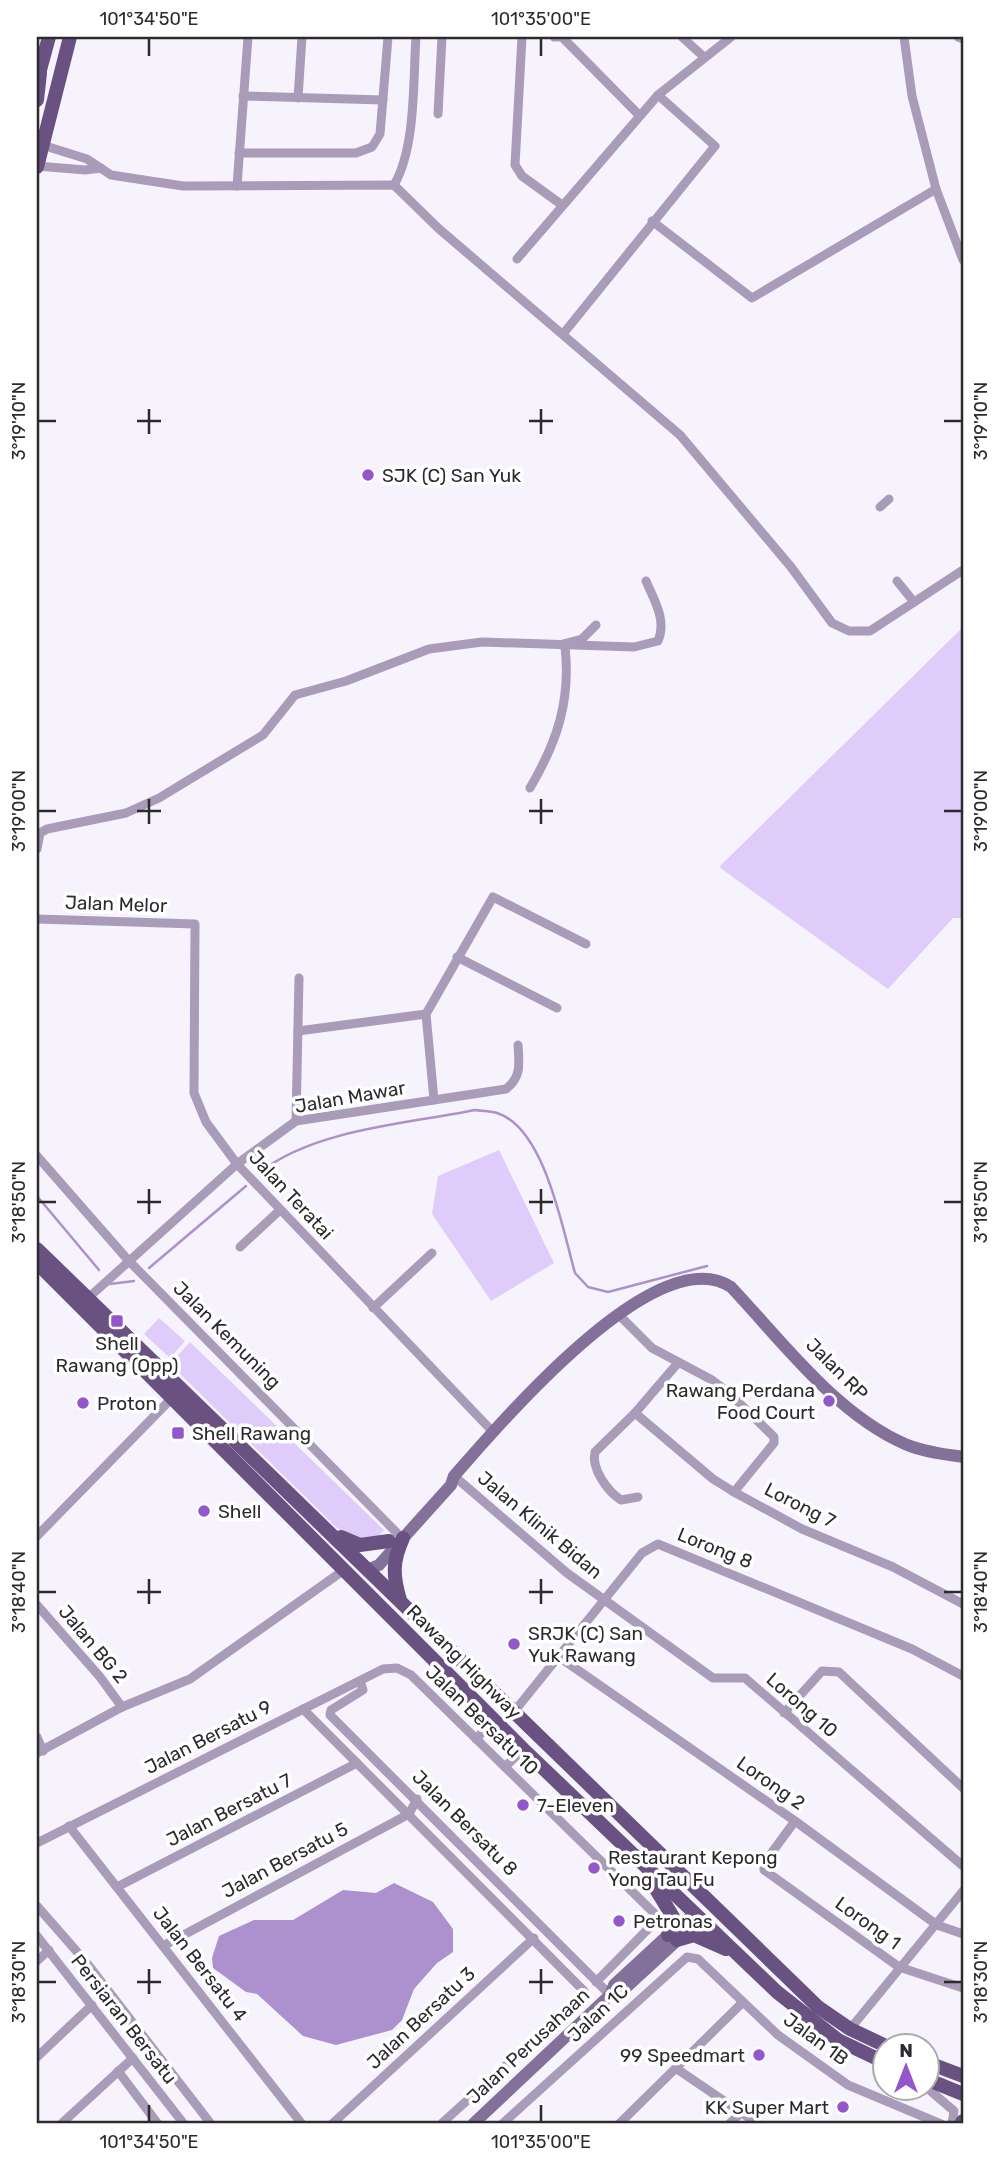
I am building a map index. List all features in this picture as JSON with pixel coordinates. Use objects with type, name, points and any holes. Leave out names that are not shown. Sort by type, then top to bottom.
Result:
[{"type":"main road","points":[[37,100],[39,75],[49,37]]},
{"type":"main road","points":[[37,166],[40,145],[70,37]]},
{"type":"main road","name":"Rawang Highway","points":[[37,1249],[818,2007],[850,2029],[870,2038]]},
{"type":"main road","name":"Rawang Highway","points":[[37,1265],[636,1859],[809,2020],[838,2040],[870,2055]]},
{"type":"main road","points":[[330,1531],[360,1545],[396,1537],[393,1573],[401,1604]]},
{"type":"main road","points":[[339,1565],[367,1570],[362,1577],[367,1592]]},
{"type":"main road","points":[[636,1859],[671,1911],[672,1938],[694,1935],[737,1954]]},
{"type":"main road","points":[[688,1882],[697,1906],[696,1914],[712,1914],[728,1921]]},
{"type":"main road","points":[[940,2068],[963,2076]]},
{"type":"main road","points":[[945,2070],[963,2085]]},
{"type":"main road","points":[[940,2085],[963,2094]]},
{"type":"street","points":[[237,186],[247,37]]},
{"type":"street","points":[[298,97],[302,37]]},
{"type":"street","points":[[239,153],[356,153],[372,147],[380,134],[388,37]]},
{"type":"street","points":[[394,185],[403,170],[416,37]]},
{"type":"street","points":[[438,114],[442,37]]},
{"type":"street","points":[[522,37],[515,165],[522,176],[562,205]]},
{"type":"street","points":[[554,37],[562,37],[639,115]]},
{"type":"street","points":[[681,37],[704,57]]},
{"type":"street","points":[[517,259],[658,95],[731,37]]},
{"type":"street","points":[[904,37],[912,96],[936,189],[962,253]]},
{"type":"street","points":[[958,37],[963,39]]},
{"type":"street","points":[[563,334],[715,146],[658,95]]},
{"type":"street","points":[[243,96],[383,100]]},
{"type":"street","points":[[40,145],[87,159],[111,175],[183,186],[394,185],[438,228],[680,435],[790,567],[832,623],[849,631],[870,631],[963,570]]},
{"type":"street","points":[[37,166],[85,170],[101,168]]},
{"type":"street","points":[[652,221],[752,298],[936,189]]},
{"type":"street","points":[[880,507],[890,499]]},
{"type":"street","points":[[37,849],[40,833],[126,813],[159,798],[263,735],[295,695],[306,690],[346,681],[429,649],[455,644],[482,642],[562,647],[634,647],[657,641],[662,632],[659,610],[646,581]]},
{"type":"street","points":[[897,581],[914,602]]},
{"type":"street","points":[[562,647],[582,639],[596,625]]},
{"type":"street","points":[[530,788],[549,755],[561,726],[566,692],[562,647]]},
{"type":"street","points":[[434,1100],[426,1014],[493,897],[586,944]]},
{"type":"street","name":"Jalan Melor","points":[[37,919],[195,924]]},
{"type":"street","name":"Jalan Teratai","points":[[195,924],[194,1094],[206,1122],[237,1164],[493,1432]]},
{"type":"street","points":[[457,957],[557,1008]]},
{"type":"street","points":[[296,1121],[299,978]]},
{"type":"street","points":[[298,1031],[426,1014]]},
{"type":"street","name":"Jalan Mawar","points":[[87,1298],[237,1164],[296,1121],[506,1089],[520,1073],[517,1045]]},
{"type":"street","name":"Jalan Kemuning","points":[[37,1156],[128,1260],[396,1537]]},
{"type":"street","points":[[240,1247],[280,1210]]},
{"type":"street","points":[[373,1308],[432,1253]]},
{"type":"street","name":"Jalan RP","points":[[618,1314],[670,1283],[704,1277],[719,1279],[731,1287],[834,1396],[862,1420],[909,1446],[963,1457]]},
{"type":"street","points":[[367,1570],[396,1537],[451,1485],[454,1476],[531,1392],[618,1314],[652,1348],[677,1364],[712,1380],[728,1392],[774,1437],[774,1443],[734,1492]]},
{"type":"street","points":[[638,1497],[621,1500],[615,1496],[593,1460],[596,1452],[635,1413],[677,1364]]},
{"type":"street","points":[[37,1536],[172,1398]]},
{"type":"street","name":"Lorong 7","points":[[635,1413],[713,1479],[734,1492],[802,1529],[893,1567],[963,1604]]},
{"type":"street","name":"Jalan Klinik Bidan","points":[[454,1476],[604,1601]]},
{"type":"street","name":"Lorong 8","points":[[513,1713],[642,1553],[650,1546],[658,1544],[912,1649],[963,1676]]},
{"type":"street","points":[[37,1737],[40,1752],[122,1707],[190,1679],[339,1565]]},
{"type":"street","name":"Lorong 10","points":[[604,1601],[713,1678],[745,1678],[963,1866]]},
{"type":"street","name":"Jalan BG 2","points":[[37,1605],[100,1677],[122,1707]]},
{"type":"street","name":"Lorong 2","points":[[559,1657],[795,1821],[937,1925],[963,1934]]},
{"type":"street","name":"Jalan Bersatu 9","points":[[37,1843],[383,1669],[397,1668]]},
{"type":"street","name":"Jalan Bersatu 10","points":[[397,1668],[411,1675],[654,1913],[651,1926],[596,1982]]},
{"type":"street","points":[[784,1713],[822,1671],[838,1672],[963,1788]]},
{"type":"street","name":"Jalan Bersatu 8","points":[[360,1681],[363,1690],[331,1710],[330,1715],[417,1799],[610,1995]]},
{"type":"street","points":[[303,1709],[584,1991],[582,1997],[441,2124]]},
{"type":"street","points":[[476,1739],[494,1720]]},
{"type":"street","points":[[505,1767],[523,1749]]},
{"type":"street","name":"Jalan Bersatu 7","points":[[117,1887],[358,1763]]},
{"type":"street","points":[[409,1814],[417,1799]]},
{"type":"street","name":"Jalan Bersatu 5","points":[[163,1946],[409,1814]]},
{"type":"street","name":"Lorong 1","points":[[795,1821],[763,1866],[899,1967],[963,1988]]},
{"type":"street","name":"Jalan Bersatu 4","points":[[69,1826],[302,2124]]},
{"type":"street","points":[[850,2029],[963,1891]]},
{"type":"street","points":[[37,1906],[86,1962],[211,2124]]},
{"type":"street","name":"Jalan Perusahaan","points":[[473,2124],[610,1995],[614,1985],[672,1938],[696,1914]]},
{"type":"street","name":"Persiaran Bersatu","points":[[37,1936],[184,2124]]},
{"type":"street","name":"Jalan Bersatu 3","points":[[332,2124],[534,1938]]},
{"type":"street","points":[[37,1961],[49,1950]]},
{"type":"street","name":"Jalan 1B","points":[[687,1957],[698,1959],[778,2035],[848,2085],[938,2124]]},
{"type":"street","name":"Jalan 1C","points":[[502,2124],[680,1960],[687,1957]]},
{"type":"street","points":[[619,2124],[742,2003]]},
{"type":"street","points":[[37,2057],[92,2005]]},
{"type":"street","points":[[66,2122],[132,2058]]},
{"type":"street","points":[[677,2069],[758,2124]]},
{"type":"street","points":[[118,2071],[158,2124]]},
{"type":"street","points":[[940,2099],[954,2111],[960,2121]]},
{"type":"street","points":[[729,2124],[741,2113]]},
{"type":"shaded area","points":[[963,627],[963,918],[953,918],[888,989],[719,867]]},
{"type":"shaded area","points":[[499,1150],[554,1263],[491,1301],[432,1214],[438,1176]]},
{"type":"shaded area","points":[[159,1318],[185,1341],[170,1358],[144,1334]]},
{"type":"shaded area","points":[[190,1342],[384,1530],[376,1540],[352,1537],[336,1527],[170,1364]]},
{"type":"shaded area","points":[[394,1883],[433,1902],[453,1929],[453,1952],[437,1963],[414,1989],[402,2020],[392,2030],[336,2045],[303,2036],[257,1994],[246,1992],[213,1968],[212,1958],[219,1936],[254,1920],[293,1920],[343,1890],[376,1893]]},
{"type":"waterway","points":[[259,1173],[281,1158],[334,1137],[475,1110],[494,1112],[514,1122],[528,1138],[540,1159],[558,1208],[575,1273],[588,1287],[608,1292],[707,1266]]},
{"type":"waterway","points":[[149,1268],[246,1186]]},
{"type":"waterway","points":[[37,1196],[99,1270]]},
{"type":"waterway","points":[[110,1284],[134,1281]]},
{"type":"place","name":"SJK (C) San Yuk","points":[[368,475]]},
{"type":"place","name":"Shell Rawang (Opp)","points":[[117,1321]]},
{"type":"place","name":"Rawang Perdana Food Court","points":[[829,1401]]},
{"type":"place","name":"Proton","points":[[83,1403]]},
{"type":"place","name":"Shell Rawang","points":[[178,1433]]},
{"type":"place","name":"Shell","points":[[204,1511]]},
{"type":"place","name":"SRJK (C) San Yuk Rawang","points":[[514,1644]]},
{"type":"place","name":"7-Eleven","points":[[523,1805]]},
{"type":"place","name":"Restaurant Kepong Yong Tau Fu","points":[[594,1868]]},
{"type":"place","name":"Petronas","points":[[619,1921]]},
{"type":"place","name":"99 Speedmart","points":[[759,2055]]},
{"type":"place","name":"KK Super Mart","points":[[843,2107]]}]
